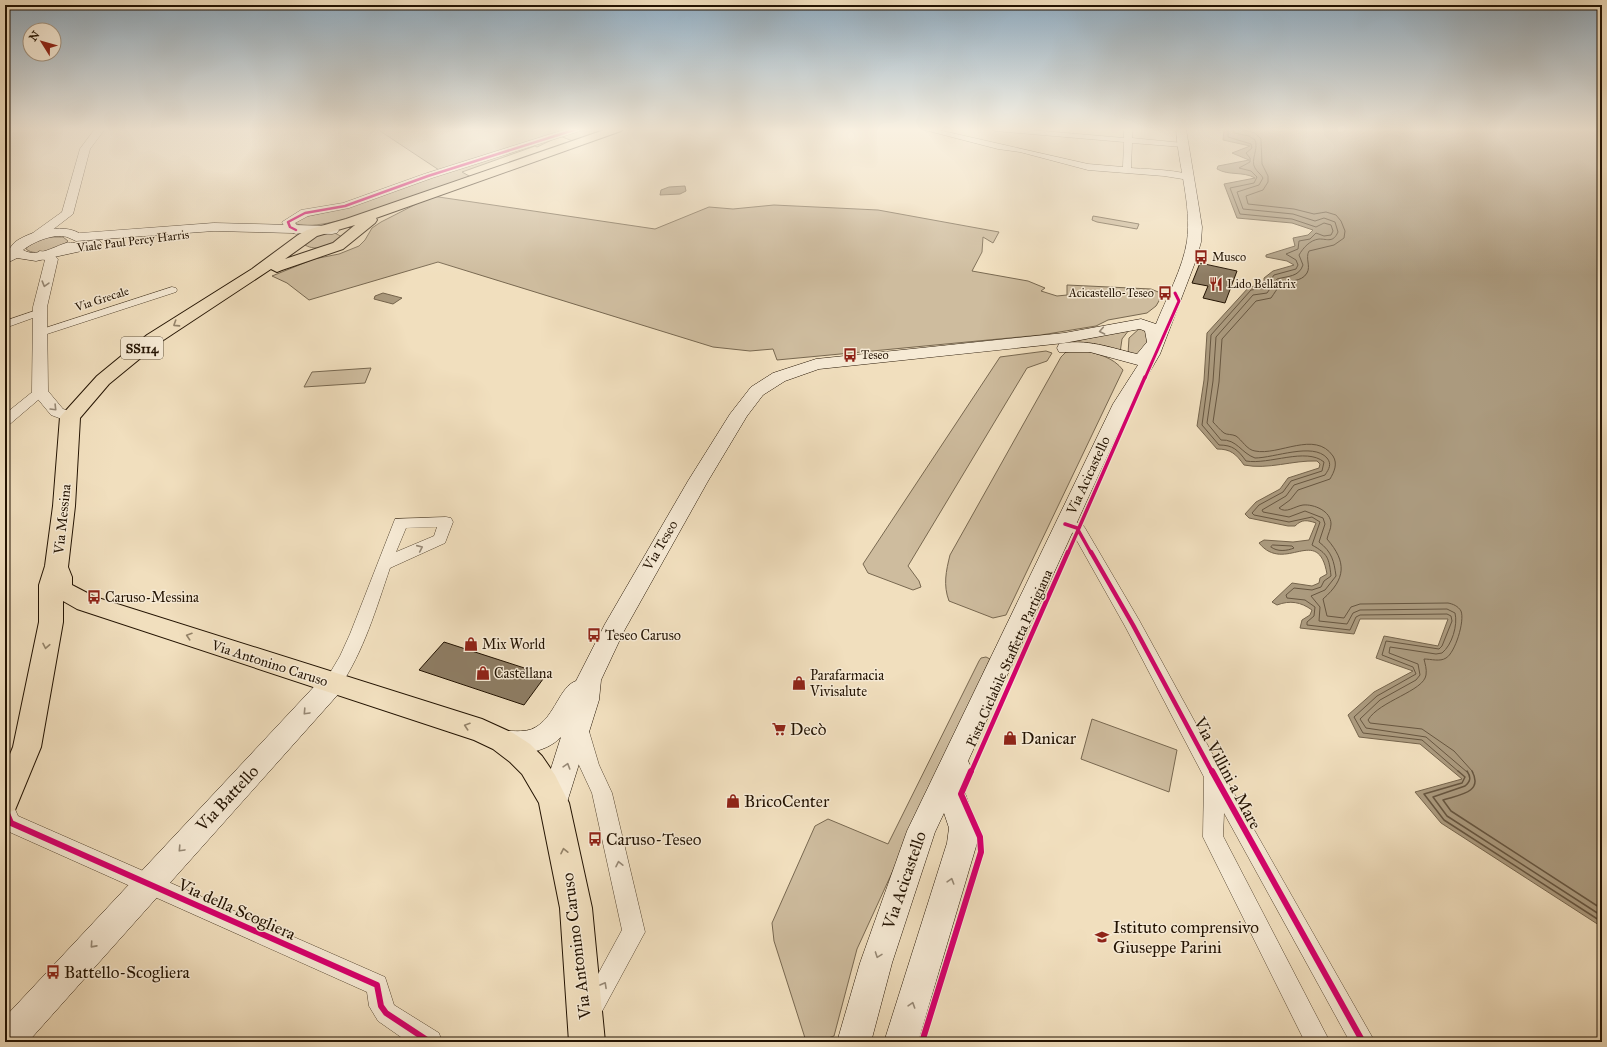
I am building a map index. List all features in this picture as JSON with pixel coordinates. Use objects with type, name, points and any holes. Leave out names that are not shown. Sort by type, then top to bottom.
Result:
[{"type":"main road","points":[[208,303],[273,269],[307,235],[362,218],[476,178]]},
{"type":"main road","points":[[739,414],[780,388],[806,377],[832,370],[1010,352],[1090,347],[1127,362],[1142,360],[1159,336],[1189,260],[1194,242],[1195,227],[1188,178]]},
{"type":"main road","points":[[208,303],[257,272],[297,244],[331,248],[347,240],[363,224],[426,195]]},
{"type":"main road","points":[[297,244],[334,251],[350,245],[366,224],[380,216]]},
{"type":"main road","name":"Viale Paul Percy Harris","points":[[34,238],[48,235],[207,228],[297,244]]},
{"type":"main road","points":[[322,230],[346,232],[348,234],[347,240]]},
{"type":"main road","name":"Viale Paul Percy Harris","points":[[29,254],[58,251],[128,239],[178,234],[232,233],[287,237],[297,244]]},
{"type":"main road","points":[[58,251],[71,245],[75,241],[71,235]]},
{"type":"main road","points":[[257,272],[285,247],[282,240],[262,235]]},
{"type":"main road","points":[[29,254],[21,245],[34,238]]},
{"type":"main road","points":[[5,260],[29,254]]},
{"type":"main road","points":[[5,266],[29,254]]},
{"type":"main road","points":[[1125,400],[1127,362],[1124,353],[1126,337],[1141,324],[1153,319],[1161,312],[1175,293]]},
{"type":"main road","name":"SS114","points":[[76,409],[103,380],[128,359],[153,340],[208,303]]},
{"type":"main road","points":[[1125,400],[1140,377],[1151,356],[1154,331],[1141,324]]},
{"type":"main road","name":"Via Teseo","points":[[589,680],[640,580],[698,481],[739,414],[753,395],[767,384],[779,377],[816,364],[1064,338],[1141,324]]},
{"type":"main road","name":"Via Acicastello","points":[[854,1042],[876,963],[921,830],[1125,400]]},
{"type":"main road","name":"Via Messina","points":[[7,811],[27,747],[51,622],[50,585],[56,566],[76,409]]},
{"type":"main road","name":"Via Antonino Caruso","points":[[56,566],[60,577],[60,589],[86,603],[475,729],[503,741],[520,753],[532,765],[545,784],[554,803],[576,908],[586,1030]]},
{"type":"main road","points":[[51,622],[63,606],[86,603]]},
{"type":"main road","points":[[554,803],[566,769],[586,700],[589,680]]},
{"type":"main road","points":[[503,741],[527,742],[546,735],[563,718],[574,696],[589,680]]},
{"type":"main road","name":"Via Battello","points":[[5,1042],[333,683]]},
{"type":"main road","name":"Via Acicastello","points":[[901,1042],[957,860],[963,828],[952,793],[972,725]]},
{"type":"main road","points":[[895,908],[936,822],[939,819],[949,817],[956,820],[963,828]]},
{"type":"street","points":[[71,235],[58,228],[59,224],[67,214],[78,178]]},
{"type":"street","points":[[297,244],[288,222],[305,213],[345,206],[423,178]]},
{"type":"street","points":[[34,238],[67,214]]},
{"type":"street","points":[[29,254],[47,256],[52,259],[42,293],[40,312],[40,392],[57,412],[76,409]]},
{"type":"street","name":"Via Grecale","points":[[40,332],[172,290]]},
{"type":"street","points":[[5,325],[40,312]]},
{"type":"street","points":[[5,421],[40,392]]},
{"type":"street","name":"Via Battello","points":[[333,683],[344,667],[359,637],[384,564],[400,523],[446,522],[440,540],[384,564]]},
{"type":"street","name":"Via Villini a Mare","points":[[1065,524],[1077,528],[1214,774],[1245,833],[1363,1042]]},
{"type":"street","points":[[578,724],[589,765],[602,793],[634,932],[586,1030]]},
{"type":"street","points":[[1214,774],[1214,837],[1318,1042]]},
{"type":"street","name":"Via della Scogliera","points":[[7,811],[148,884],[377,985],[380,1006],[386,1012],[430,1042]]},
{"type":"shaded area","points":[[430,178],[469,178],[408,200],[353,217],[328,223],[308,225],[295,223],[299,218],[350,207],[393,190]]},
{"type":"shaded area","points":[[432,196],[655,229],[709,207],[733,209],[774,205],[878,210],[999,232],[993,243],[983,237],[982,252],[972,271],[1028,281],[1045,288],[1041,291],[1057,296],[1067,295],[1067,285],[1151,289],[1163,294],[1156,306],[1147,313],[1108,320],[1096,326],[1041,335],[777,360],[773,349],[750,351],[713,347],[438,262],[309,300],[287,283],[272,276],[314,259],[339,254],[359,246],[365,240],[372,228]]},
{"type":"shaded area","points":[[1093,216],[1139,224],[1137,229],[1097,222],[1092,220]]},
{"type":"shaded area","points":[[320,233],[335,233],[342,237],[340,240],[332,244],[319,248],[305,245],[305,243]]},
{"type":"shaded area","points":[[49,237],[63,237],[68,241],[57,247],[41,252],[30,252],[26,249],[34,242]]},
{"type":"shaded area","points":[[1140,328],[1151,333],[1141,356],[1128,354],[1129,338]]},
{"type":"shaded area","points":[[1129,330],[1122,339],[1120,353],[1070,342]]},
{"type":"shaded area","points":[[1082,350],[1110,359],[1123,370],[1006,615],[993,618],[949,601],[946,589],[946,572],[950,555],[1061,357],[1066,352]]},
{"type":"shaded area","points":[[1046,351],[1052,353],[1047,361],[1027,368],[908,566],[919,581],[921,587],[913,590],[868,573],[863,564],[1000,357]]},
{"type":"shaded area","points":[[371,368],[365,383],[304,387],[312,372]]},
{"type":"shaded area","points":[[986,657],[990,659],[857,949],[834,1036],[815,1042],[808,1040],[805,1038],[774,941],[772,923],[815,826],[828,819],[888,844],[979,661],[981,658]]},
{"type":"shaded area","points":[[1092,719],[1177,750],[1169,792],[1081,759]]},
{"type":"water","points":[[1255,178],[1602,178],[1602,927],[1441,823],[1415,792],[1462,779],[1420,744],[1359,737],[1348,715],[1374,692],[1413,671],[1376,658],[1384,636],[1438,646],[1448,619],[1360,619],[1354,634],[1300,628],[1302,620],[1310,615],[1312,610],[1304,605],[1291,602],[1277,605],[1272,602],[1292,583],[1312,586],[1319,583],[1320,578],[1327,574],[1323,559],[1316,552],[1308,550],[1279,554],[1269,551],[1259,543],[1264,540],[1293,542],[1309,540],[1316,523],[1305,521],[1300,522],[1295,526],[1288,526],[1249,518],[1245,514],[1256,502],[1280,489],[1288,478],[1319,468],[1320,464],[1317,461],[1308,461],[1271,466],[1244,465],[1230,451],[1217,449],[1197,426],[1204,380],[1207,333],[1249,287],[1264,285],[1264,278],[1273,271],[1294,265],[1287,261],[1266,257],[1266,255],[1295,246],[1293,238],[1308,235],[1313,230],[1292,223],[1237,218],[1224,184]]},
{"type":"water","points":[[685,186],[686,191],[680,194],[660,195],[661,190],[669,187]]},
{"type":"water","points":[[383,293],[402,298],[393,304],[374,299],[375,296]]},
{"type":"building","name":"Lido Bellatrix","points":[[1200,263],[1237,271],[1225,303],[1203,298],[1208,286],[1192,283]]},
{"type":"building","name":"Castellana","points":[[444,642],[546,675],[524,705],[419,670]]},
{"type":"cycle path","points":[[296,230],[290,227],[288,222],[305,213],[345,206],[423,178]]},
{"type":"cycle path","name":"Pista Ciclabile Staffetta Partigiana","points":[[922,1042],[981,852],[980,837],[961,794],[1179,301],[1175,293]]},
{"type":"cycle path","points":[[1065,524],[1077,528],[1133,625],[1245,833],[1363,1042]]},
{"type":"cycle path","points":[[5,809],[11,823],[377,985],[381,1006],[386,1013],[430,1042]]},
{"type":"place","name":"Musco","points":[[1201,257]]},
{"type":"place","name":"Lido Bellatrix","points":[[1216,284]]},
{"type":"place","name":"Acicastello-Teseo","points":[[1165,293]]},
{"type":"place","name":"Teseo","points":[[850,355]]},
{"type":"place","name":"Caruso-Messina","points":[[94,597]]},
{"type":"place","name":"Teseo Caruso","points":[[594,635]]},
{"type":"place","name":"Mix World","points":[[471,644]]},
{"type":"place","name":"Castellana","points":[[483,673]]},
{"type":"place","name":"Parafarmacia Vivisalute","points":[[799,683]]},
{"type":"place","name":"Decò","points":[[779,729]]},
{"type":"place","name":"Danicar","points":[[1010,738]]},
{"type":"place","name":"BricoCenter","points":[[733,801]]},
{"type":"place","name":"Caruso-Teseo","points":[[595,839]]},
{"type":"place","name":"Istituto comprensivo Giuseppe Parini","points":[[1102,937]]},
{"type":"place","name":"Battello-Scogliera","points":[[53,972]]}]
